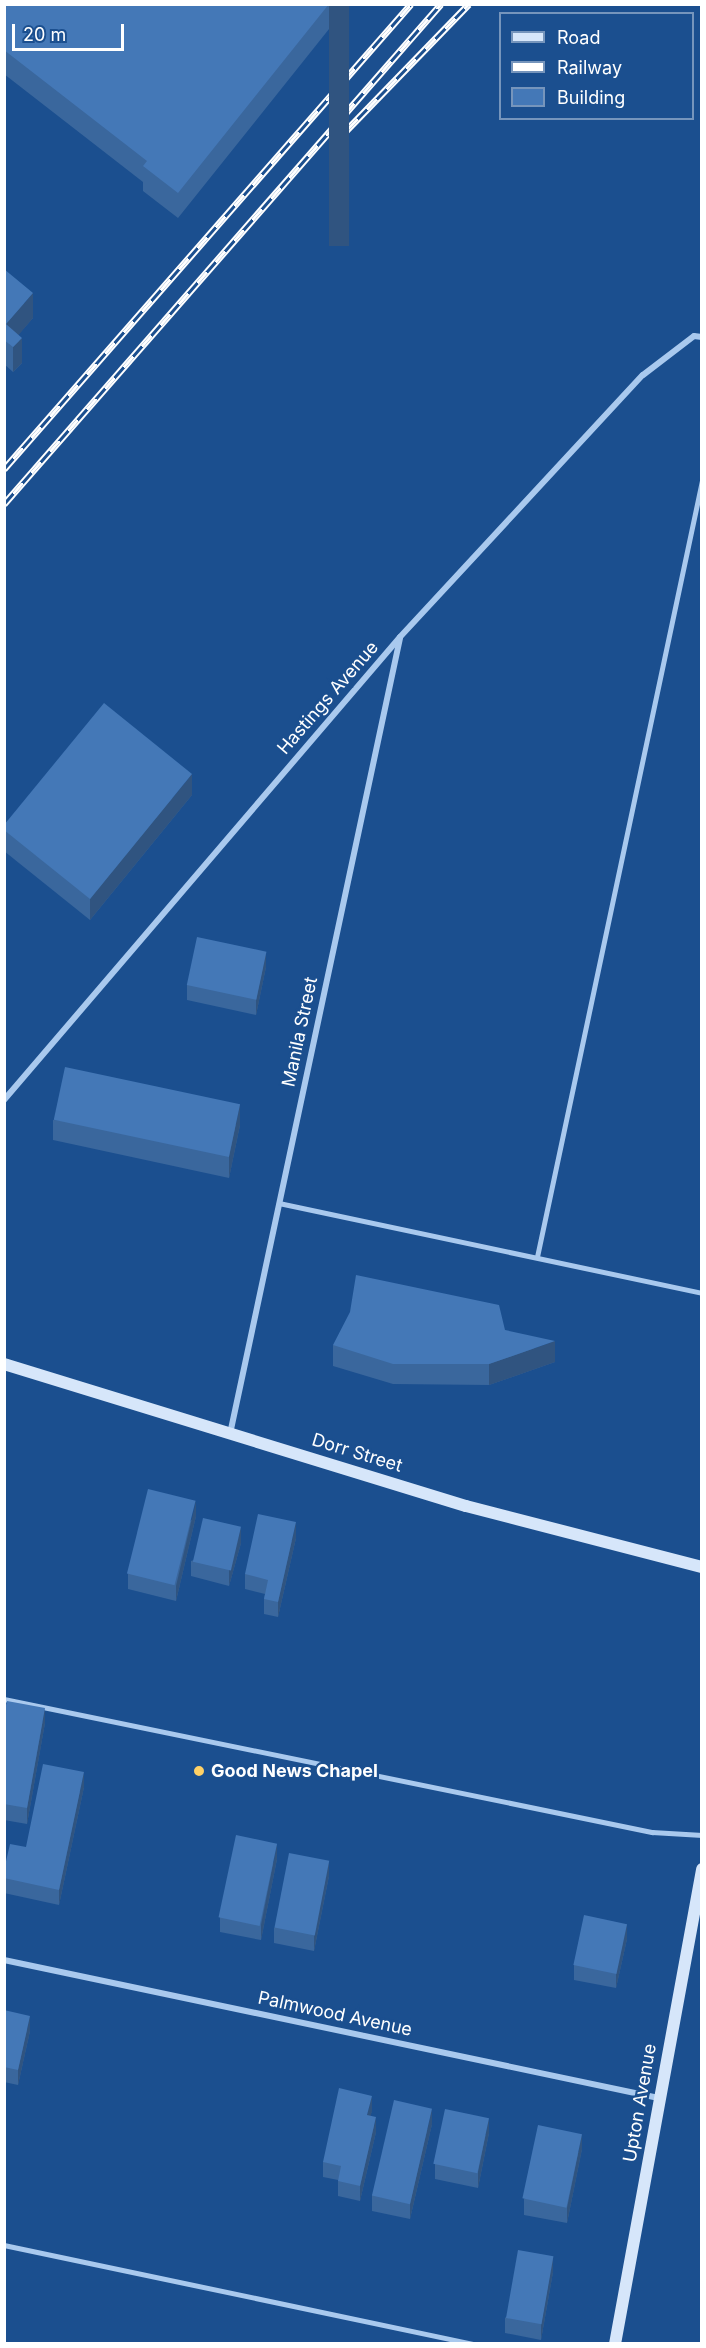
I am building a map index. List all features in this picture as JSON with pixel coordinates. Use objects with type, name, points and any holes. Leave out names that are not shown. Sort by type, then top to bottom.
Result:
[{"type":"main road","name":"Dorr Street","points":[[4,1364],[466,1506],[702,1567]]},
{"type":"main road","name":"Upton Avenue","points":[[615,2343],[702,1869]]},
{"type":"street","name":"Hastings Avenue","points":[[4,1100],[400,637],[643,375],[698,337]]},
{"type":"street","name":"Manila Street","points":[[230,1434],[400,637]]},
{"type":"street","name":"Palmwood Avenue","points":[[4,1960],[659,2098]]},
{"type":"lane","points":[[537,1257],[702,482]]},
{"type":"lane","points":[[279,1203],[702,1293]]},
{"type":"lane","points":[[4,1699],[652,1832],[702,1835]]},
{"type":"lane","points":[[4,2245],[474,2343]]},
{"type":"building","points":[[4,4],[329,4],[178,193],[143,166],[147,161],[4,50]]},
{"type":"building","points":[[4,269],[33,293],[6,324],[22,338],[13,347],[4,340]]},
{"type":"building","points":[[104,703],[192,774],[90,899],[4,830],[4,825]]},
{"type":"building","points":[[197,937],[266,952],[256,1000],[187,985]]},
{"type":"building","points":[[65,1067],[240,1104],[229,1157],[54,1120]]},
{"type":"building","points":[[356,1275],[499,1305],[505,1330],[555,1341],[489,1364],[393,1364],[333,1345],[350,1312]]},
{"type":"building","points":[[148,1489],[196,1501],[174,1585],[127,1573]]},
{"type":"building","points":[[258,1514],[296,1522],[278,1602],[264,1599],[268,1580],[245,1574]]},
{"type":"building","points":[[203,1518],[241,1527],[231,1571],[193,1562]]},
{"type":"building","points":[[7,1701],[45,1708],[27,1808],[4,1804],[4,1713]]},
{"type":"building","points":[[43,1764],[84,1772],[59,1890],[4,1878],[10,1844],[26,1847]]},
{"type":"building","points":[[236,1835],[277,1844],[260,1926],[219,1917]]},
{"type":"building","points":[[289,1853],[329,1861],[315,1935],[274,1928]]},
{"type":"building","points":[[584,1915],[627,1924],[616,1974],[573,1965]]},
{"type":"building","points":[[4,2010],[30,2016],[18,2070],[4,2067]]},
{"type":"building","points":[[339,2088],[372,2096],[367,2115],[376,2117],[360,2186],[338,2181],[341,2166],[323,2162]]},
{"type":"building","points":[[394,2100],[432,2109],[410,2204],[372,2195]]},
{"type":"building","points":[[445,2109],[489,2118],[477,2173],[433,2164]]},
{"type":"building","points":[[538,2125],[582,2134],[566,2208],[522,2198]]},
{"type":"building","points":[[518,2250],[553,2256],[541,2324],[506,2318]]},
{"type":"railway","points":[[4,469],[411,4]]},
{"type":"railway","points":[[4,504],[441,4]]},
{"type":"railway","points":[[338,139],[469,4]]},
{"type":"place","name":"Good News Chapel","points":[[199,1771]]}]
